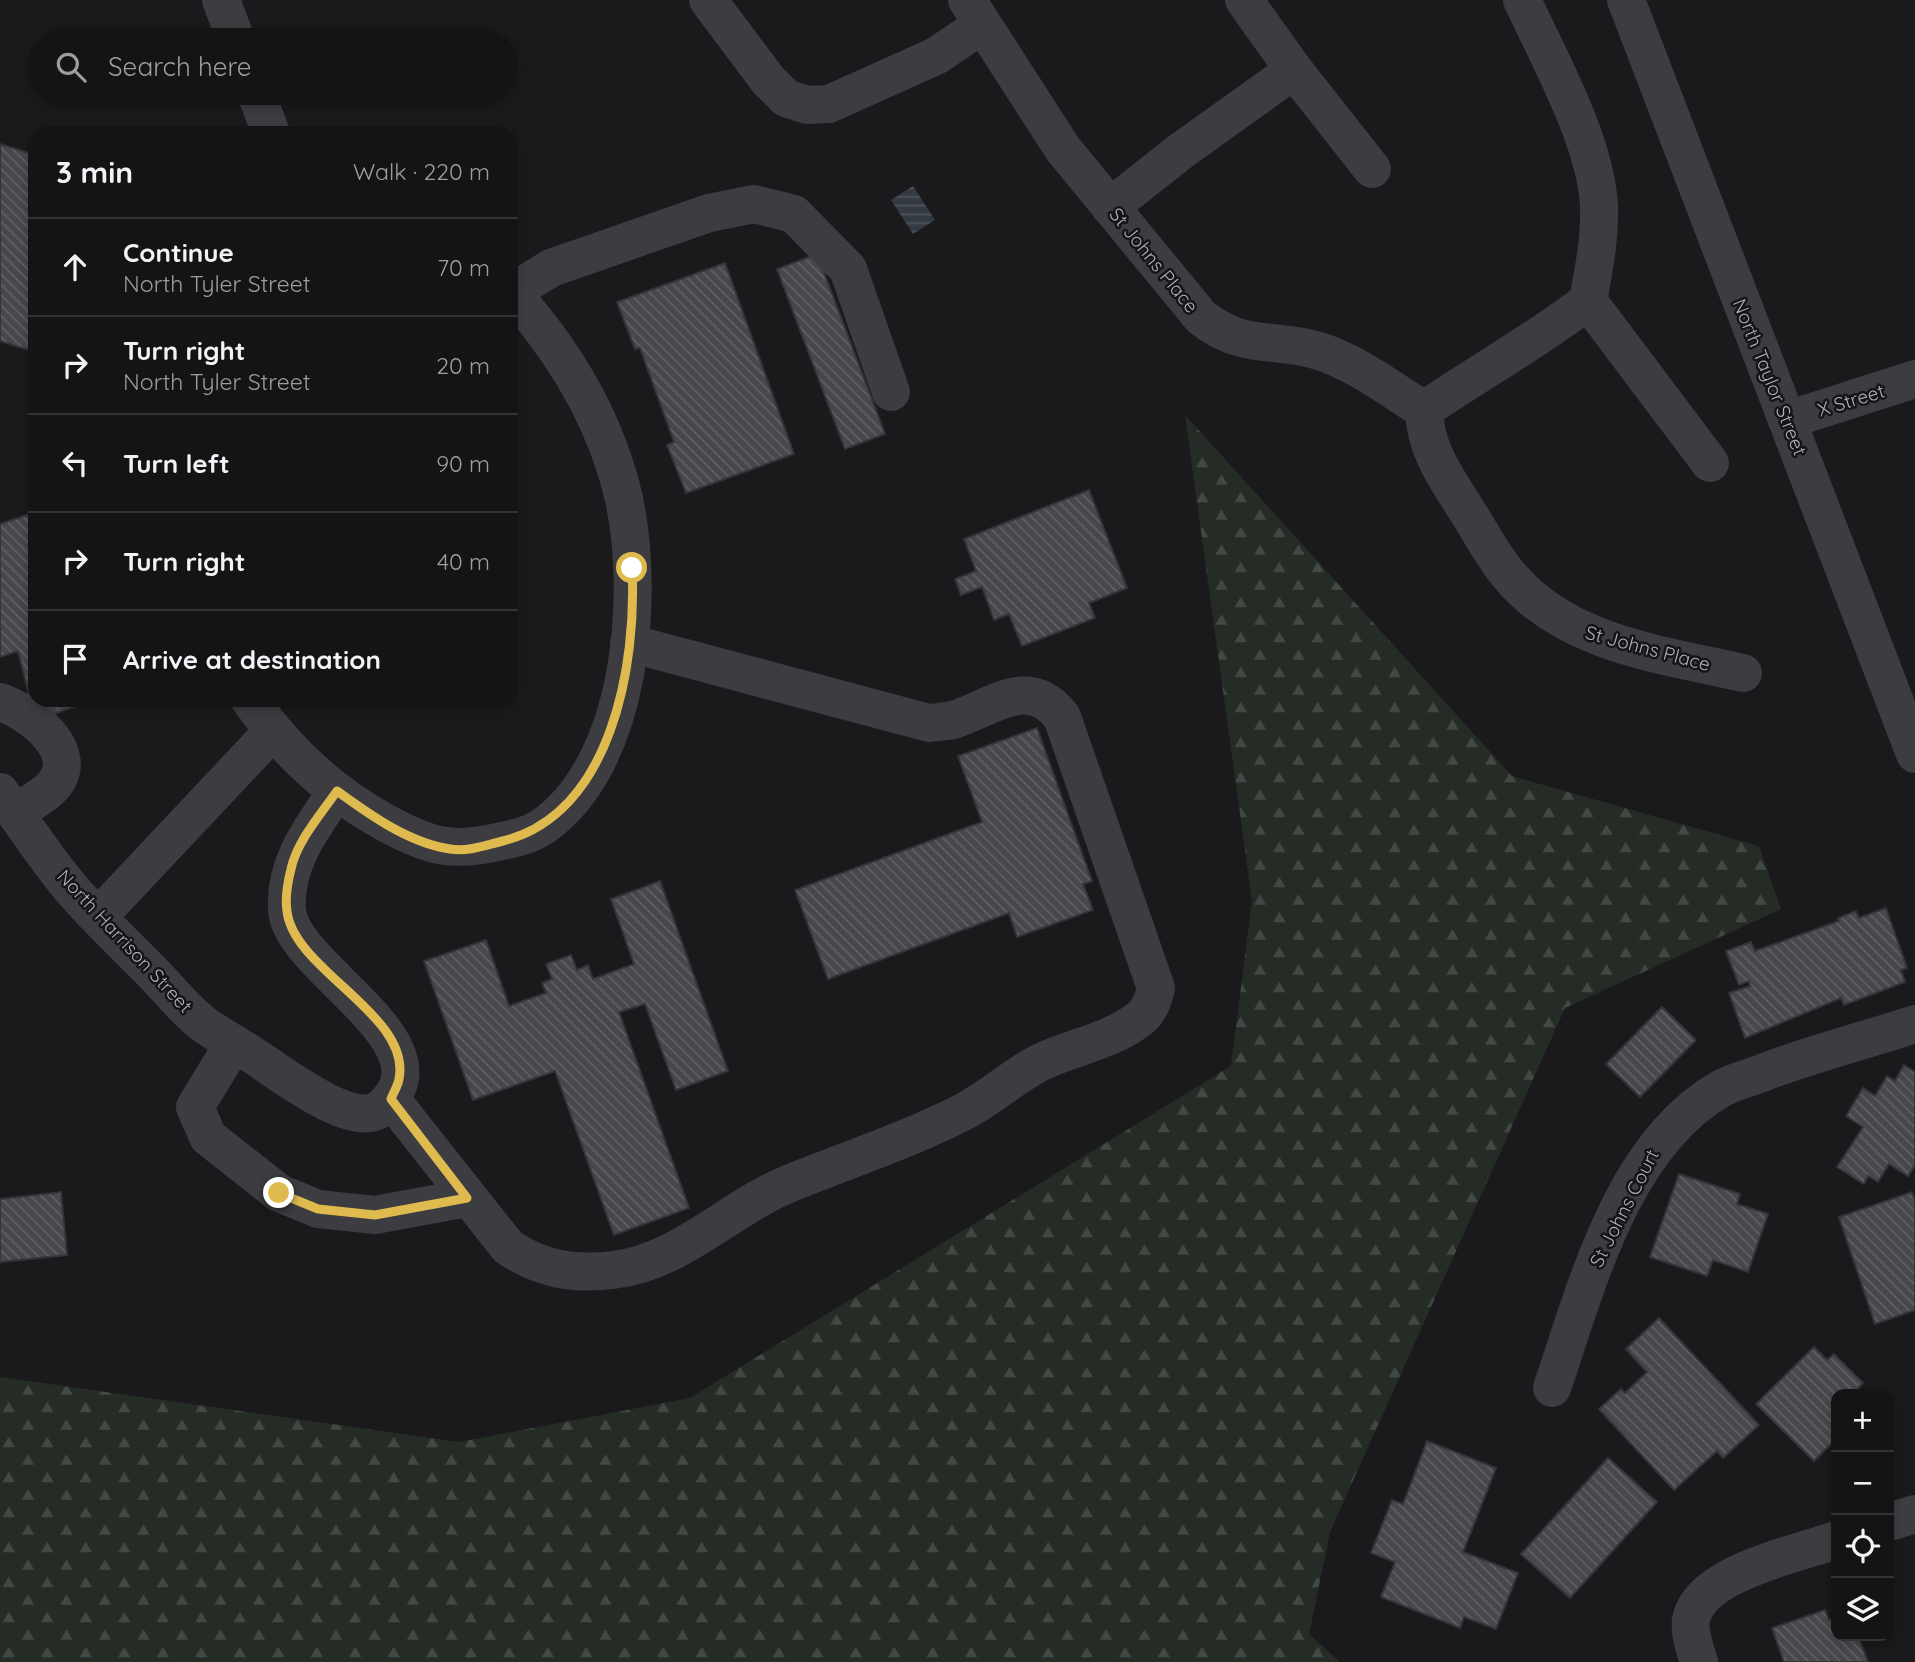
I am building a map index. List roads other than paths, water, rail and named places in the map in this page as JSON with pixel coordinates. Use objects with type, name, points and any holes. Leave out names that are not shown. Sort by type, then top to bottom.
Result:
[{"type":"street","points":[[221,0],[232,28]]},
{"type":"street","points":[[708,0],[768,80],[786,98],[807,105],[829,104],[936,56],[974,13]]},
{"type":"street","points":[[1244,0],[1294,70],[1372,169]]},
{"type":"street","points":[[1424,410],[1482,370],[1547,332],[1588,302],[1599,236],[1599,202],[1592,169],[1569,101],[1522,0]]},
{"type":"street","name":"North Taylor Street","points":[[1626,0],[1915,754]]},
{"type":"street","name":"St Johns Place","points":[[974,13],[1063,149],[1201,317],[1219,332],[1240,340],[1317,351],[1350,364],[1424,410],[1424,427],[1434,459],[1507,573],[1533,600],[1578,630],[1631,647],[1743,673]]},
{"type":"street","points":[[1110,207],[1181,151],[1294,70]]},
{"type":"street","points":[[260,105],[268,126]]},
{"type":"street","points":[[518,288],[551,268],[709,213],[754,205],[794,214],[848,269],[891,392]]},
{"type":"street","points":[[255,707],[272,731],[304,764],[337,791],[365,811],[417,840],[450,849],[469,849],[526,835],[541,827],[567,805],[597,762],[611,728],[629,643],[634,597],[624,499],[606,438],[575,377],[550,338],[518,300]]},
{"type":"street","points":[[1588,302],[1710,463]]},
{"type":"street","name":"X Street","points":[[1787,420],[1915,379]]},
{"type":"street","points":[[337,791],[304,840],[291,867],[286,912],[300,943],[359,1001],[386,1034],[395,1052],[400,1078],[391,1099],[467,1198],[508,1247],[531,1262],[563,1272],[615,1270],[663,1256],[773,1190],[966,1111],[1041,1063],[1124,1029],[1141,1018],[1153,1004],[1156,988],[1062,717],[1050,702],[1036,695],[1022,694],[952,720],[929,723],[629,643]]},
{"type":"street","points":[[0,702],[18,708],[54,738],[60,754],[60,773],[52,786],[8,802]]},
{"type":"street","points":[[98,916],[272,731]]},
{"type":"street","name":"North Harrison Street","points":[[8,802],[74,892],[201,1022],[337,1108],[365,1116],[379,1111],[391,1099]]},
{"type":"street","name":"St Johns Court","points":[[1552,1388],[1594,1264],[1628,1194],[1658,1142],[1688,1111],[1724,1087],[1787,1064],[1915,1024]]},
{"type":"street","points":[[234,1043],[195,1107],[208,1137],[279,1193],[318,1209],[375,1215],[467,1198]]},
{"type":"street","points":[[1894,1520],[1915,1514]]},
{"type":"street","points":[[1699,1662],[1691,1620],[1698,1604],[1712,1588],[1728,1577],[1831,1542]]}]
